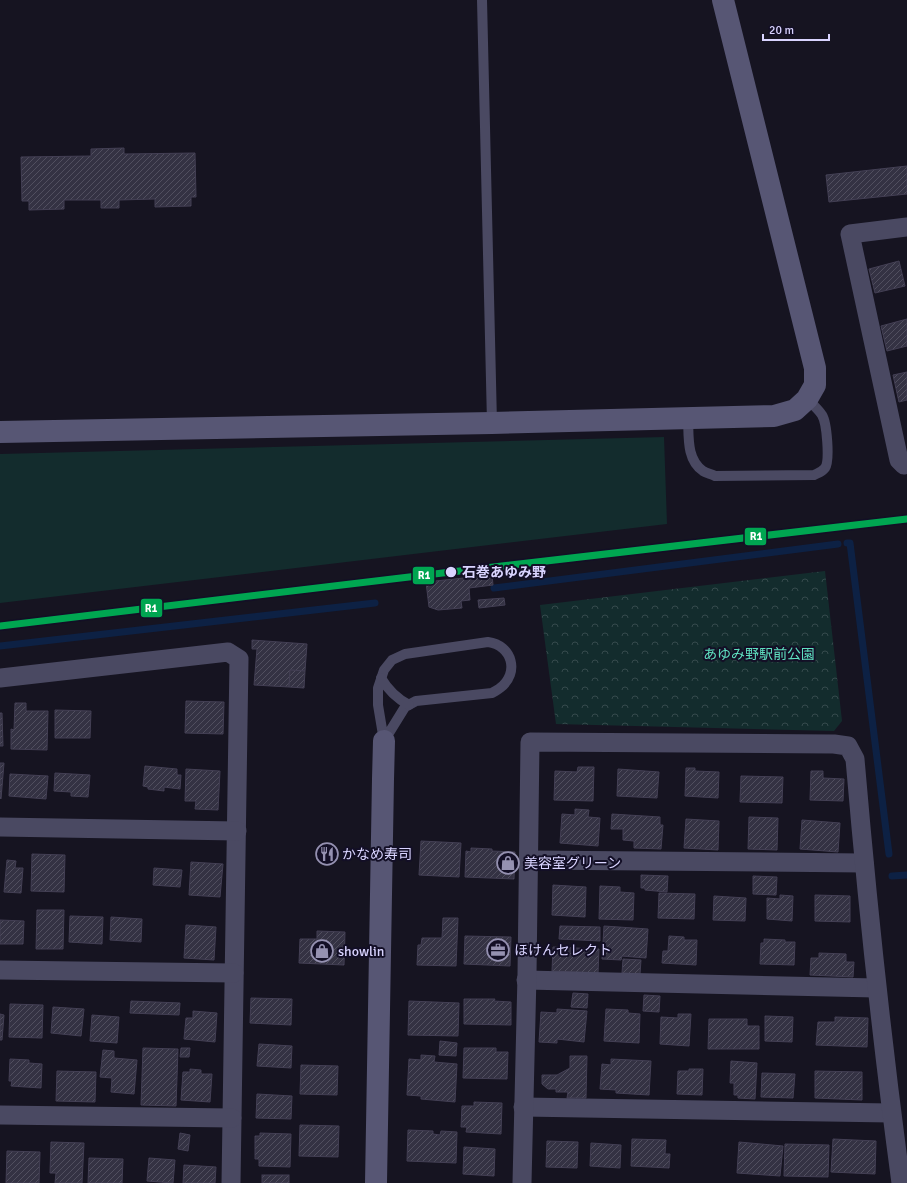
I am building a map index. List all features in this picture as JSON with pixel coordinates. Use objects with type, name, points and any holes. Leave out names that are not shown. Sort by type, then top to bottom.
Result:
[{"type":"street","points":[[0,432],[774,416],[795,410],[807,399],[815,385],[815,368],[723,0]]},
{"type":"street","points":[[907,227],[850,234],[899,460],[904,465],[907,464]]},
{"type":"street","points":[[0,678],[228,652],[238,659],[237,831],[231,1183]]},
{"type":"street","points":[[376,1183],[384,741]]},
{"type":"street","points":[[522,1183],[530,742],[826,744],[848,746],[855,759],[876,988],[901,1183]]},
{"type":"street","points":[[0,827],[237,831]]},
{"type":"street","points":[[528,860],[864,863]]},
{"type":"street","points":[[0,970],[234,973]]},
{"type":"street","points":[[526,980],[876,988]]},
{"type":"street","points":[[523,1107],[891,1113]]},
{"type":"street","points":[[0,1115],[232,1118]]},
{"type":"lane","points":[[482,0],[492,423]]},
{"type":"lane","points":[[688,418],[689,448],[692,460],[703,470],[715,476],[814,475],[821,472],[825,468],[828,461],[826,431],[823,416],[807,399]]},
{"type":"lane","points":[[488,642],[495,643],[508,653],[511,665],[510,673],[501,688],[492,693],[416,701],[406,707],[384,741],[378,705],[378,688],[384,670],[392,660],[405,654],[488,642]]},
{"type":"lane","points":[[381,678],[399,700],[409,705]]},
{"type":"green space","points":[[664,437],[667,524],[0,603],[0,454]]},
{"type":"green space","name":"あゆみ野駅前公園","points":[[825,571],[842,721],[834,731],[556,724],[540,605]]},
{"type":"building","points":[[124,148],[124,154],[195,153],[196,197],[191,197],[191,206],[155,207],[155,199],[119,200],[119,208],[101,208],[101,200],[64,200],[64,209],[29,210],[29,201],[22,201],[21,157],[91,156],[91,149]]},
{"type":"building","points":[[907,166],[907,194],[829,202],[826,175]]},
{"type":"building","points":[[899,261],[905,286],[875,293],[869,269]]},
{"type":"building","points":[[907,319],[907,346],[887,351],[881,326]]},
{"type":"building","points":[[907,372],[907,400],[899,402],[893,375]]},
{"type":"building","name":"石巻あゆみ野","points":[[492,575],[493,585],[469,588],[470,600],[461,601],[462,608],[438,610],[429,607],[426,582]]},
{"type":"building","points":[[504,598],[505,605],[479,608],[478,600]]},
{"type":"building","points":[[252,640],[307,644],[305,671],[290,670],[289,687],[254,685],[257,649],[252,649]]},
{"type":"building","points":[[290,670],[305,671],[304,688],[289,687]]},
{"type":"building","points":[[186,701],[224,702],[223,734],[185,733]]},
{"type":"building","points":[[15,703],[26,703],[26,711],[48,711],[47,750],[11,749],[11,729],[14,730]]},
{"type":"building","points":[[55,710],[91,711],[90,738],[55,738]]},
{"type":"building","points":[[0,713],[2,713],[3,746],[0,746]]},
{"type":"building","points":[[0,763],[4,763],[1,799],[0,798]]},
{"type":"building","points":[[145,766],[177,769],[177,775],[181,775],[180,789],[164,787],[164,791],[148,789],[148,787],[143,786]]},
{"type":"building","points":[[578,767],[594,767],[593,801],[554,800],[555,771],[577,772]]},
{"type":"building","points":[[686,768],[695,768],[695,771],[719,772],[718,798],[685,796]]},
{"type":"building","points":[[186,769],[220,771],[218,810],[195,809],[196,801],[185,801]]},
{"type":"building","points":[[618,769],[659,772],[657,798],[617,796]]},
{"type":"building","points":[[811,771],[823,771],[823,778],[844,779],[843,801],[810,800]]},
{"type":"building","points":[[55,773],[90,775],[88,797],[71,796],[71,792],[54,791]]},
{"type":"building","points":[[10,774],[48,776],[46,799],[9,796]]},
{"type":"building","points":[[741,776],[783,777],[782,803],[740,802]]},
{"type":"building","points":[[575,809],[589,810],[588,817],[600,818],[598,846],[560,843],[562,814],[575,815]]},
{"type":"building","points":[[612,814],[660,817],[660,825],[663,825],[661,849],[634,848],[634,841],[623,840],[623,829],[611,829]]},
{"type":"building","points":[[749,817],[778,818],[777,850],[748,849]]},
{"type":"building","points":[[686,819],[719,821],[718,850],[684,848]]},
{"type":"building","points":[[802,820],[840,823],[838,852],[800,849]]},
{"type":"building","points":[[421,841],[461,843],[459,877],[419,875]]},
{"type":"building","points":[[471,848],[515,852],[514,879],[465,877],[466,851],[471,852]]},
{"type":"building","points":[[32,854],[65,855],[64,892],[31,891]]},
{"type":"building","points":[[7,860],[16,861],[15,868],[23,868],[21,893],[4,892]]},
{"type":"building","points":[[191,862],[223,864],[220,897],[189,895]]},
{"type":"building","points":[[154,868],[182,870],[180,887],[153,885]]},
{"type":"building","points":[[641,875],[668,876],[667,892],[645,890],[645,888],[641,888]]},
{"type":"building","points":[[753,876],[777,877],[776,895],[753,894]]},
{"type":"building","points":[[553,885],[586,887],[585,917],[552,915]]},
{"type":"building","points":[[600,886],[620,887],[620,892],[634,893],[633,920],[599,919]]},
{"type":"building","points":[[659,893],[695,894],[694,919],[658,918]]},
{"type":"building","points":[[780,895],[793,896],[792,921],[767,919],[767,898],[780,899]]},
{"type":"building","points":[[815,895],[850,896],[850,922],[815,921]]},
{"type":"building","points":[[714,896],[746,898],[745,921],[713,920]]},
{"type":"building","points":[[37,910],[64,910],[63,949],[36,949]]},
{"type":"building","points":[[70,916],[103,917],[102,944],[69,942]]},
{"type":"building","points":[[111,917],[142,919],[141,942],[110,940]]},
{"type":"building","points":[[443,918],[458,918],[456,966],[417,965],[418,945],[421,945],[422,938],[442,938]]},
{"type":"building","points":[[0,920],[24,921],[23,944],[0,944]]},
{"type":"building","points":[[186,925],[216,927],[214,960],[184,958]]},
{"type":"building","points":[[560,926],[600,927],[600,941],[559,939]]},
{"type":"building","points":[[604,926],[648,929],[646,958],[622,956],[621,960],[602,959]]},
{"type":"building","name":"showlin","points":[[317,931],[345,932],[344,965],[299,963],[300,939],[317,939]]},
{"type":"building","points":[[465,936],[511,937],[510,966],[464,964]]},
{"type":"building","points":[[669,936],[684,937],[684,940],[697,940],[696,965],[662,963],[663,951],[668,951]]},
{"type":"building","points":[[764,939],[795,942],[794,965],[760,964],[761,943],[764,943]]},
{"type":"building","points":[[553,947],[599,949],[598,973],[552,971]]},
{"type":"building","points":[[819,953],[846,954],[846,962],[854,962],[853,977],[810,975],[811,958],[819,958]]},
{"type":"building","points":[[623,959],[641,960],[640,974],[622,973]]},
{"type":"building","points":[[573,993],[588,994],[587,1008],[571,1007]]},
{"type":"building","points":[[644,995],[660,996],[659,1012],[643,1011]]},
{"type":"building","points":[[251,998],[292,999],[291,1025],[250,1023]]},
{"type":"building","points":[[464,999],[495,999],[494,1001],[511,1002],[511,1025],[464,1024]]},
{"type":"building","points":[[131,1001],[180,1003],[179,1015],[130,1013]]},
{"type":"building","points":[[409,1001],[459,1003],[458,1036],[408,1035]]},
{"type":"building","points":[[10,1004],[43,1005],[42,1038],[9,1037]]},
{"type":"building","points":[[53,1007],[84,1009],[81,1036],[51,1033]]},
{"type":"building","points":[[557,1009],[587,1011],[584,1042],[557,1039],[557,1043],[539,1042],[541,1012],[557,1013]]},
{"type":"building","points":[[606,1009],[628,1010],[628,1013],[640,1014],[639,1043],[604,1041]]},
{"type":"building","points":[[193,1011],[217,1013],[215,1042],[184,1039],[186,1018],[193,1018]]},
{"type":"building","points":[[0,1014],[4,1015],[2,1040],[0,1040]]},
{"type":"building","points":[[678,1014],[691,1014],[689,1046],[660,1044],[661,1017],[678,1018]]},
{"type":"building","points":[[92,1015],[119,1017],[117,1043],[90,1041]]},
{"type":"building","points":[[765,1016],[793,1017],[792,1042],[765,1041]]},
{"type":"building","points":[[835,1017],[868,1018],[867,1047],[816,1045],[818,1022],[835,1022]]},
{"type":"building","points":[[709,1019],[747,1019],[747,1026],[759,1026],[759,1049],[708,1049]]},
{"type":"building","points":[[440,1041],[457,1043],[456,1056],[439,1055]]},
{"type":"building","points":[[259,1044],[292,1046],[291,1068],[257,1066]]},
{"type":"building","points":[[143,1048],[178,1049],[176,1106],[141,1105]]},
{"type":"building","points":[[181,1048],[190,1048],[189,1057],[180,1057]]},
{"type":"building","points":[[464,1048],[496,1048],[496,1052],[508,1052],[507,1079],[463,1078]]},
{"type":"building","points":[[103,1050],[114,1051],[114,1058],[137,1060],[134,1094],[111,1092],[112,1078],[100,1077]]},
{"type":"building","points":[[421,1055],[435,1056],[434,1062],[457,1064],[455,1102],[421,1099],[421,1096],[407,1095],[409,1059],[421,1060]]},
{"type":"building","points":[[570,1056],[587,1056],[586,1098],[567,1098],[568,1092],[556,1092],[556,1089],[548,1089],[542,1084],[542,1075],[557,1075],[570,1068]]},
{"type":"building","points":[[10,1059],[29,1060],[29,1063],[42,1064],[41,1088],[11,1086],[12,1081],[9,1081]]},
{"type":"building","points":[[611,1059],[651,1061],[649,1095],[616,1093],[616,1090],[600,1089],[602,1064],[611,1065]]},
{"type":"building","points":[[731,1061],[757,1063],[755,1099],[738,1098],[738,1095],[734,1095],[734,1083],[730,1083]]},
{"type":"building","points":[[301,1065],[338,1066],[337,1095],[300,1094]]},
{"type":"building","points":[[190,1069],[201,1070],[201,1074],[212,1074],[210,1102],[181,1100],[183,1072],[190,1072]]},
{"type":"building","points":[[689,1069],[703,1069],[702,1095],[677,1094],[678,1071],[689,1071]]},
{"type":"building","points":[[57,1071],[96,1072],[95,1102],[56,1101]]},
{"type":"building","points":[[815,1071],[862,1072],[862,1100],[815,1098]]},
{"type":"building","points":[[762,1073],[795,1074],[793,1098],[761,1097]]},
{"type":"building","points":[[257,1094],[292,1096],[291,1119],[256,1118]]},
{"type":"building","points":[[474,1102],[502,1103],[501,1134],[466,1132],[467,1127],[461,1127],[462,1106],[474,1106]]},
{"type":"building","points":[[300,1125],[339,1126],[338,1157],[299,1156]]},
{"type":"building","points":[[408,1130],[433,1131],[433,1134],[440,1135],[441,1131],[457,1132],[456,1163],[407,1161]]},
{"type":"building","points":[[180,1133],[190,1135],[188,1151],[178,1149]]},
{"type":"building","points":[[260,1133],[291,1134],[290,1167],[259,1166],[259,1159],[255,1159],[255,1136],[260,1136]]},
{"type":"building","points":[[632,1139],[666,1140],[665,1154],[670,1154],[669,1168],[631,1166]]},
{"type":"building","points":[[833,1139],[876,1141],[875,1174],[831,1172]]},
{"type":"building","points":[[547,1141],[578,1142],[577,1168],[546,1167]]},
{"type":"building","points":[[51,1142],[84,1143],[82,1183],[55,1183],[56,1173],[50,1173]]},
{"type":"building","points":[[739,1142],[783,1146],[780,1176],[737,1173]]},
{"type":"building","points":[[591,1143],[621,1145],[620,1168],[590,1166]]},
{"type":"building","points":[[785,1144],[829,1145],[828,1177],[784,1176]]},
{"type":"building","points":[[464,1147],[495,1149],[494,1176],[463,1174]]},
{"type":"building","points":[[7,1151],[40,1152],[39,1183],[6,1183]]},
{"type":"building","points":[[89,1158],[123,1159],[122,1183],[88,1183]]},
{"type":"building","points":[[149,1158],[175,1160],[173,1183],[147,1181]]},
{"type":"building","points":[[184,1165],[216,1167],[215,1183],[183,1183]]},
{"type":"building","points":[[262,1175],[289,1175],[289,1183],[262,1183]]},
{"type":"waterway","points":[[847,543],[850,543],[889,854]]},
{"type":"waterway","points":[[494,588],[838,544]]},
{"type":"waterway","points":[[0,646],[375,603]]},
{"type":"waterway","points":[[892,876],[907,875]]},
{"type":"transit line","name":"R1","points":[[0,626],[907,519]]},
{"type":"place","name":"石巻あゆみ野","points":[[451,572]]},
{"type":"place","name":"かなめ寿司","points":[[327,854]]},
{"type":"place","name":"美容室グリーン","points":[[508,863]]},
{"type":"place","name":"ほけんセレクト","points":[[498,950]]},
{"type":"place","name":"showlin","points":[[322,951]]}]
